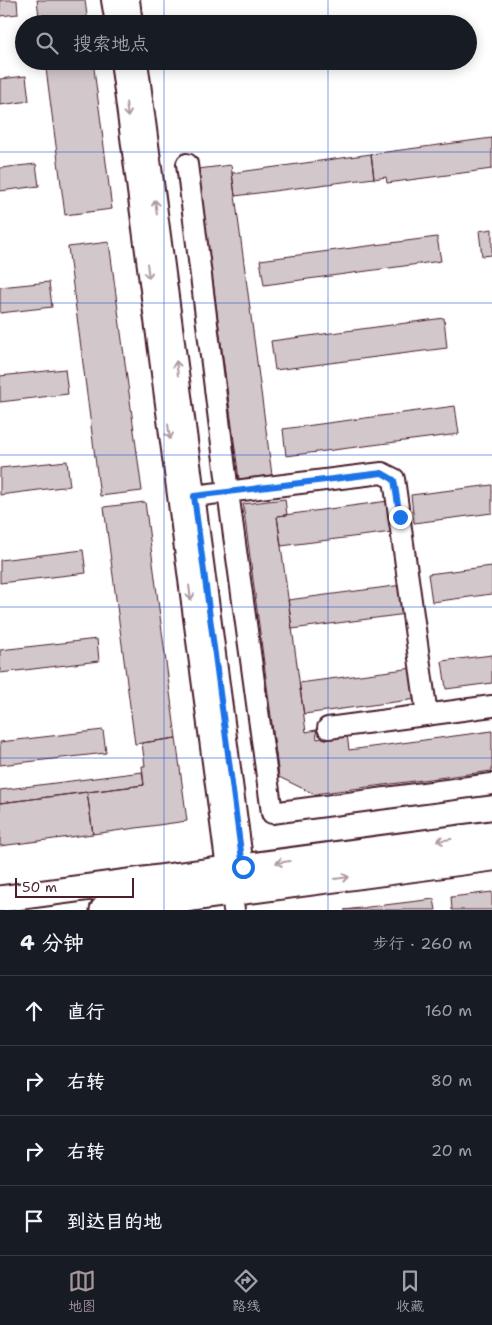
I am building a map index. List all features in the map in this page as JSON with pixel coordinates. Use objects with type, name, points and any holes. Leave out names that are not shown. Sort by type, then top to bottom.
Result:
[{"type":"main road","points":[[0,899],[492,834]]},
{"type":"main road","points":[[102,910],[233,901],[492,858]]},
{"type":"street","points":[[112,0],[114,15]]},
{"type":"street","points":[[129,0],[131,15]]},
{"type":"street","points":[[121,70],[235,868]]},
{"type":"street","points":[[138,70],[194,496],[235,868]]},
{"type":"street","points":[[188,164],[228,492],[272,813],[492,784]]},
{"type":"street","points":[[194,496],[382,473],[394,480],[427,715]]},
{"type":"street","points":[[328,728],[492,706]]},
{"type":"building","points":[[0,0],[17,0],[18,14],[0,16]]},
{"type":"building","points":[[37,0],[85,0],[87,15],[39,15]]},
{"type":"building","points":[[46,70],[94,70],[112,209],[65,215]]},
{"type":"building","points":[[26,76],[29,101],[0,105],[0,79]]},
{"type":"building","points":[[492,138],[492,169],[387,183],[386,177],[374,179],[371,154]]},
{"type":"building","points":[[371,154],[374,178],[235,196],[232,173]]},
{"type":"building","points":[[36,164],[39,186],[0,191],[0,168]]},
{"type":"building","points":[[231,165],[272,475],[239,479],[198,169]]},
{"type":"building","points":[[492,229],[492,255],[482,256],[479,231]]},
{"type":"building","points":[[437,237],[441,261],[264,285],[260,260]]},
{"type":"building","points":[[109,242],[142,491],[100,496],[68,247]]},
{"type":"building","points":[[49,282],[52,307],[0,313],[0,287]]},
{"type":"building","points":[[444,318],[447,348],[275,370],[271,341]]},
{"type":"building","points":[[65,369],[68,394],[0,402],[0,376]]},
{"type":"building","points":[[455,406],[459,434],[286,456],[283,429]]},
{"type":"building","points":[[67,461],[70,486],[0,495],[0,468]]},
{"type":"building","points":[[492,485],[492,513],[414,523],[411,495]]},
{"type":"building","points":[[285,499],[287,515],[277,516],[306,732],[316,730],[317,739],[347,734],[349,750],[492,731],[492,771],[314,794],[279,777],[243,504]]},
{"type":"building","points":[[388,501],[392,532],[281,546],[277,516]]},
{"type":"building","points":[[145,502],[176,738],[135,744],[104,507]]},
{"type":"building","points":[[83,550],[86,573],[0,583],[0,560]]},
{"type":"building","points":[[492,566],[492,594],[432,602],[428,574]]},
{"type":"building","points":[[402,585],[406,614],[292,629],[288,600]]},
{"type":"building","points":[[97,639],[99,661],[0,673],[0,650]]},
{"type":"building","points":[[492,655],[492,683],[446,689],[442,661]]},
{"type":"building","points":[[413,668],[417,699],[304,714],[299,683]]},
{"type":"building","points":[[103,730],[106,753],[0,765],[0,742]]},
{"type":"building","points":[[176,738],[187,821],[93,834],[87,792],[144,785],[142,766],[145,766],[142,743]]},
{"type":"building","points":[[142,772],[144,785],[0,803],[0,790]]},
{"type":"building","points":[[87,792],[93,834],[0,846],[0,803]]},
{"type":"building","points":[[492,892],[492,910],[452,910],[451,897]]},
{"type":"building","points":[[434,899],[436,910],[344,910]]},
{"type":"route","points":[[243,867],[194,496],[382,473],[394,480],[400,517]]}]
